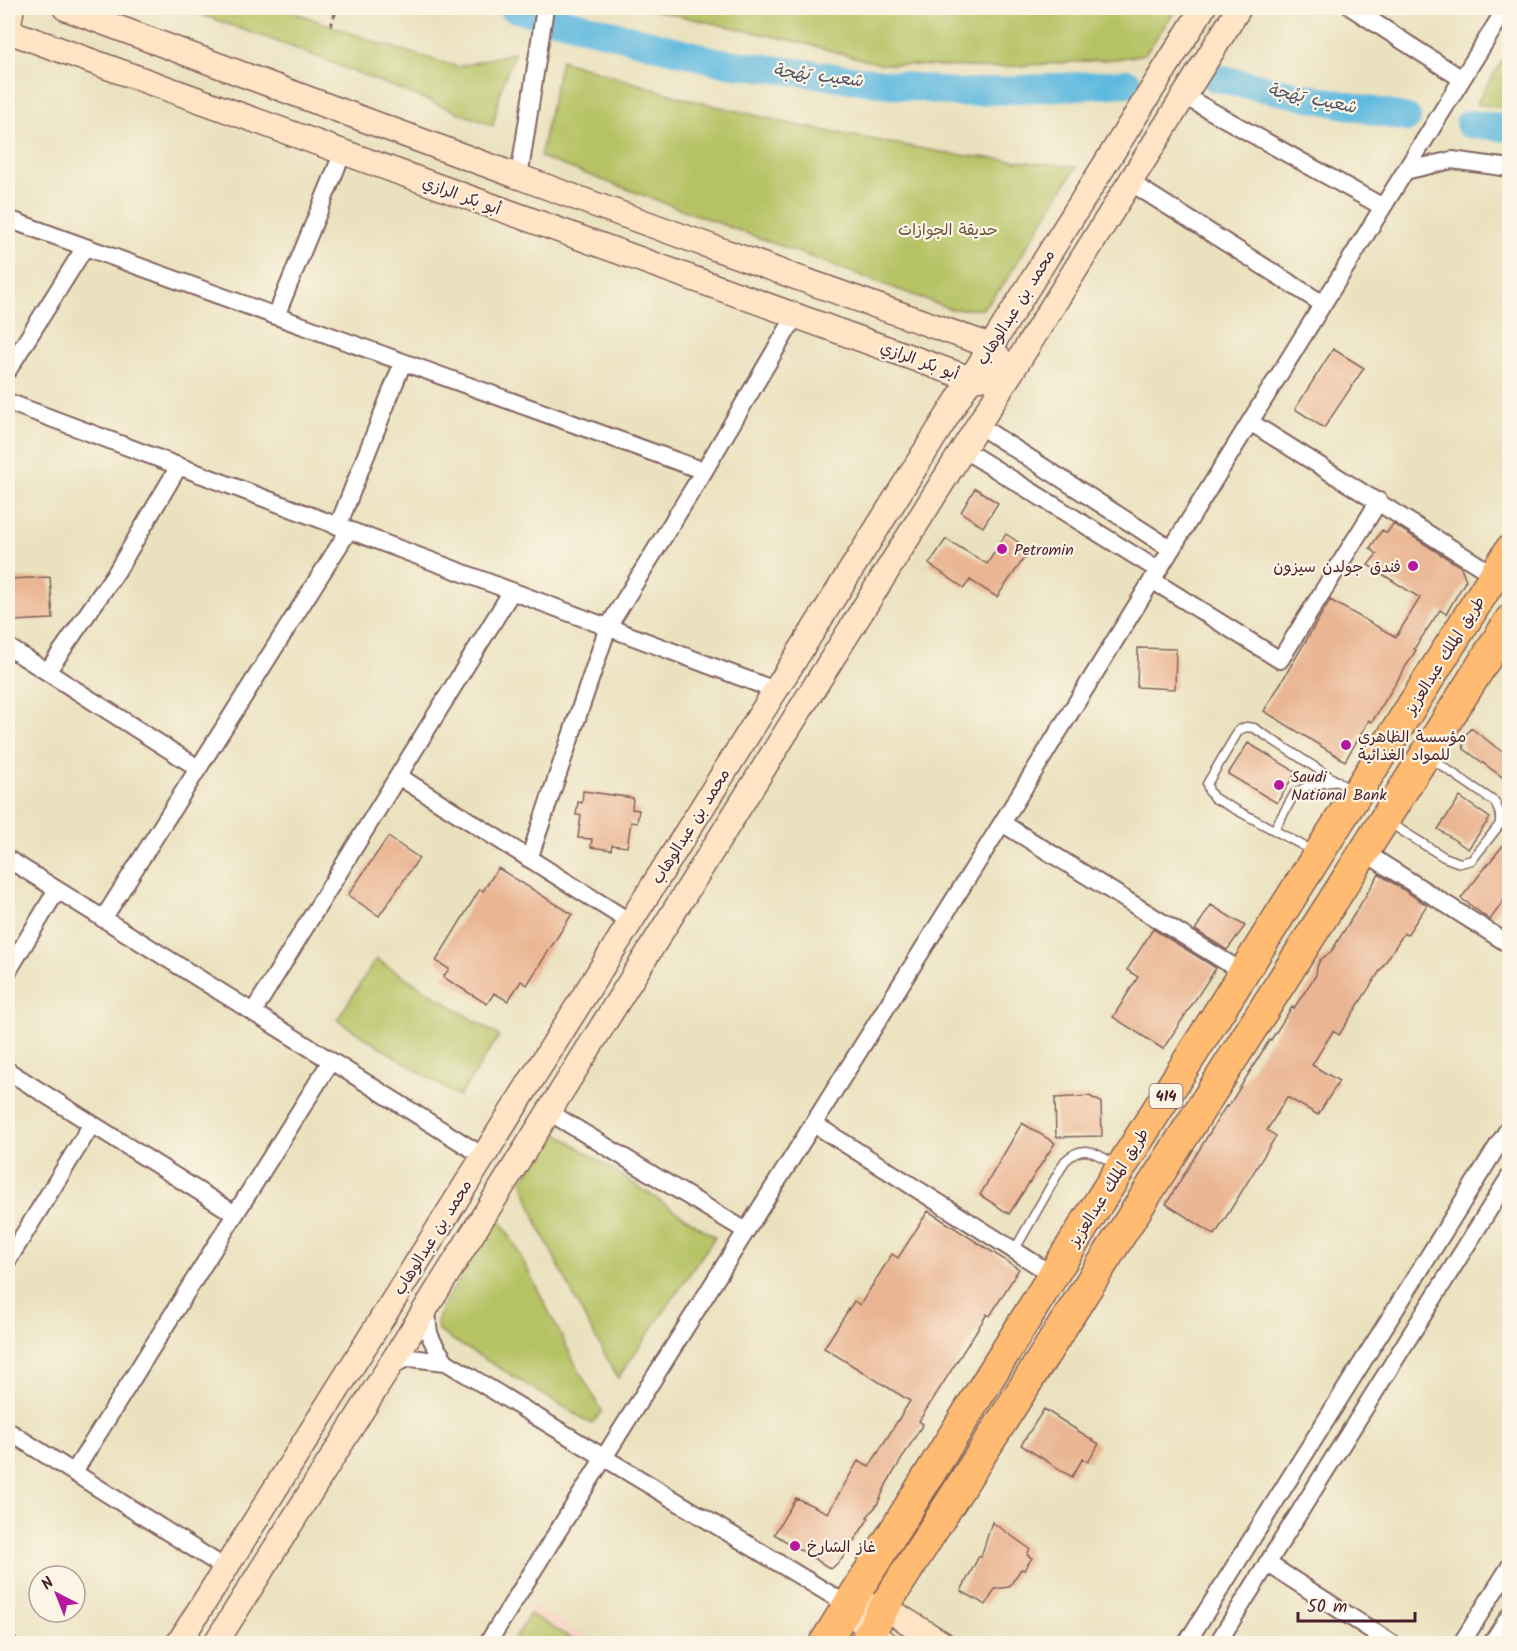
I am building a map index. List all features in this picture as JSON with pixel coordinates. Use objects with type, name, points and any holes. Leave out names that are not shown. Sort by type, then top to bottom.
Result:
[{"type":"highway","name":"طريق الملك عبدالعزيز","points":[[824,1644],[1120,1168],[1319,854],[1347,788],[1509,550]]},
{"type":"highway","name":"414","points":[[873,1640],[884,1607],[1385,820],[1509,620]]},
{"type":"street","points":[[8,29],[12,8]]},
{"type":"street","points":[[65,8],[773,270],[991,346],[1010,374]]},
{"type":"street","points":[[519,177],[545,8]]},
{"type":"street","name":"محمد بن عبدالوهاب","points":[[178,1644],[1203,8]]},
{"type":"street","name":"محمد بن عبدالوهاب","points":[[215,1644],[1239,8]]},
{"type":"street","points":[[1352,8],[1462,79]]},
{"type":"street","points":[[487,1644],[1002,823],[1506,8]]},
{"type":"street","name":"أبو بكر الرازي","points":[[8,29],[971,379],[1010,374]]},
{"type":"street","points":[[1184,96],[1383,207]]},
{"type":"street","points":[[276,316],[343,152]]},
{"type":"street","points":[[1405,171],[1452,160],[1509,168]]},
{"type":"street","points":[[1130,182],[1323,304]]},
{"type":"street","points":[[8,219],[704,471]]},
{"type":"street","points":[[8,370],[85,247]]},
{"type":"street","points":[[529,858],[608,627],[796,315]]},
{"type":"street","points":[[103,919],[198,768],[343,528],[403,362]]},
{"type":"street","points":[[8,402],[775,690]]},
{"type":"street","points":[[1250,422],[1494,575]]},
{"type":"street","points":[[978,425],[1171,549]]},
{"type":"street","points":[[963,449],[1280,660],[1379,501]]},
{"type":"street","points":[[47,672],[117,571],[179,466]]},
{"type":"street","points":[[253,1012],[512,591]]},
{"type":"street","points":[[8,647],[198,768]]},
{"type":"street","points":[[398,776],[630,922]]},
{"type":"street","points":[[1002,823],[1244,973]]},
{"type":"street","points":[[1364,852],[1509,945]]},
{"type":"street","points":[[8,859],[483,1156]]},
{"type":"street","points":[[8,971],[57,890]]},
{"type":"street","points":[[74,1472],[331,1061]]},
{"type":"street","points":[[8,1071],[235,1214]]},
{"type":"street","points":[[549,1112],[746,1231]]},
{"type":"street","points":[[8,1260],[92,1124]]},
{"type":"street","points":[[813,1124],[1053,1275]]},
{"type":"street","points":[[1186,1644],[1509,1126]]},
{"type":"street","points":[[1217,1644],[1509,1176]]},
{"type":"street","points":[[428,1305],[428,1333],[446,1362]]},
{"type":"street","points":[[386,1372],[400,1361],[410,1358],[446,1362],[848,1605],[873,1640]]},
{"type":"street","points":[[8,1431],[225,1568]]},
{"type":"street","points":[[1268,1563],[1393,1644]]},
{"type":"street","points":[[1461,1644],[1509,1566]]},
{"type":"street","points":[[848,1605],[884,1607],[943,1644]]},
{"type":"street","points":[[1491,1644],[1509,1615]]},
{"type":"lane","points":[[1319,854],[1214,798],[1207,783],[1239,730],[1246,727],[1254,728],[1347,788]]},
{"type":"lane","points":[[1385,820],[1444,857],[1460,863],[1472,860],[1500,824],[1500,814],[1495,802],[1426,754]]},
{"type":"lane","points":[[1274,830],[1295,793],[1310,785],[1347,788]]},
{"type":"lane","points":[[1014,1251],[1065,1161],[1073,1153],[1084,1150],[1093,1152],[1120,1168]]},
{"type":"path","points":[[331,26],[337,8]]},
{"type":"shaded area","points":[[532,1604],[599,1643],[508,1644]]},
{"type":"green space","points":[[182,8],[283,8],[378,43],[458,67],[515,52],[501,88],[493,126],[289,46]]},
{"type":"green space","points":[[643,8],[1177,8],[1145,54],[1118,59],[989,68],[880,64],[803,43]]},
{"type":"green space","points":[[1509,49],[1509,109],[1476,104]]},
{"type":"green space","name":"حديقة الجوازات","points":[[561,60],[683,98],[800,126],[951,154],[1076,167],[1002,287],[982,309],[951,309],[540,157]]},
{"type":"green space","points":[[376,959],[499,1036],[459,1097],[337,1020]]},
{"type":"green space","points":[[554,1131],[715,1237],[618,1378],[538,1225],[522,1180]]},
{"type":"green space","points":[[499,1218],[602,1411],[592,1424],[438,1331],[437,1323],[442,1306]]},
{"type":"green space","points":[[530,1614],[579,1643],[512,1643]]},
{"type":"building","points":[[1333,349],[1364,368],[1324,428],[1295,409]]},
{"type":"building","points":[[975,488],[998,503],[983,527],[961,512]]},
{"type":"building","points":[[1393,524],[1461,567],[1466,580],[1446,614],[1440,610],[1414,649],[1416,650],[1372,722],[1369,720],[1345,761],[1264,711],[1330,600],[1396,637],[1420,598],[1368,565],[1377,554],[1370,548],[1382,530],[1387,533]]},
{"type":"building","points":[[1006,534],[1030,550],[997,597],[970,580],[964,588],[929,564],[946,539],[987,564]]},
{"type":"building","points":[[50,577],[53,619],[12,621],[10,579]]},
{"type":"building","points":[[1138,648],[1176,649],[1175,689],[1137,687]]},
{"type":"building","points":[[1471,728],[1509,757],[1509,782],[1464,749],[1462,740]]},
{"type":"building","points":[[1248,743],[1296,772],[1277,803],[1228,774]]},
{"type":"building","points":[[583,791],[633,798],[632,809],[639,810],[637,823],[631,822],[627,847],[612,845],[611,850],[591,847],[592,839],[578,838],[581,815],[576,815],[578,802],[582,803]]},
{"type":"building","points":[[1460,797],[1490,818],[1468,849],[1438,829]]},
{"type":"building","points":[[388,837],[419,858],[379,916],[348,895]]},
{"type":"building","points":[[1509,838],[1509,893],[1490,920],[1461,898]]},
{"type":"building","points":[[498,868],[572,914],[527,985],[521,981],[508,1001],[494,993],[487,1004],[443,977],[449,969],[436,961],[480,889],[483,891]]},
{"type":"building","points":[[1379,874],[1427,905],[1407,935],[1404,933],[1339,1035],[1333,1031],[1312,1065],[1339,1081],[1318,1115],[1287,1097],[1267,1130],[1276,1136],[1215,1235],[1166,1204],[1226,1106],[1228,1107],[1270,1039],[1316,975],[1320,960],[1331,952]]},
{"type":"building","points":[[1211,905],[1245,926],[1227,950],[1195,930]]},
{"type":"building","points":[[1153,929],[1216,968],[1163,1049],[1113,1017],[1138,977],[1127,970]]},
{"type":"building","points":[[1089,1096],[1101,1102],[1102,1136],[1056,1137],[1055,1098]]},
{"type":"building","points":[[1022,1123],[1055,1143],[1009,1214],[980,1195]]},
{"type":"building","points":[[928,1211],[1019,1269],[990,1316],[987,1314],[919,1421],[923,1424],[887,1483],[877,1505],[867,1517],[869,1518],[842,1559],[831,1569],[774,1534],[796,1498],[828,1513],[858,1461],[869,1467],[910,1401],[824,1348],[854,1301],[860,1305],[892,1254],[898,1258]]},
{"type":"building","points":[[1044,1409],[1099,1444],[1088,1462],[1083,1458],[1072,1477],[1021,1445]]},
{"type":"building","points":[[992,1522],[1030,1549],[1027,1555],[1032,1558],[1009,1587],[995,1589],[986,1605],[961,1591],[979,1556],[981,1557]]},
{"type":"waterway","name":"شعيب بَهْجة","points":[[513,8],[720,62],[959,93],[1128,83]]},
{"type":"waterway","name":"شعيب بَهْجة","points":[[1216,78],[1407,118]]},
{"type":"waterway","name":"شعيب بَهْجة","points":[[1469,124],[1510,128]]},
{"type":"place","name":"Petromin","points":[[1002,549]]},
{"type":"place","name":"فندق جولدن سيزون","points":[[1413,566]]},
{"type":"place","name":"مؤسسة الظاهري للمواد الغذائية","points":[[1346,745]]},
{"type":"place","name":"Saudi National Bank","points":[[1279,785]]},
{"type":"place","name":"غاز الشارخ","points":[[795,1546]]}]
